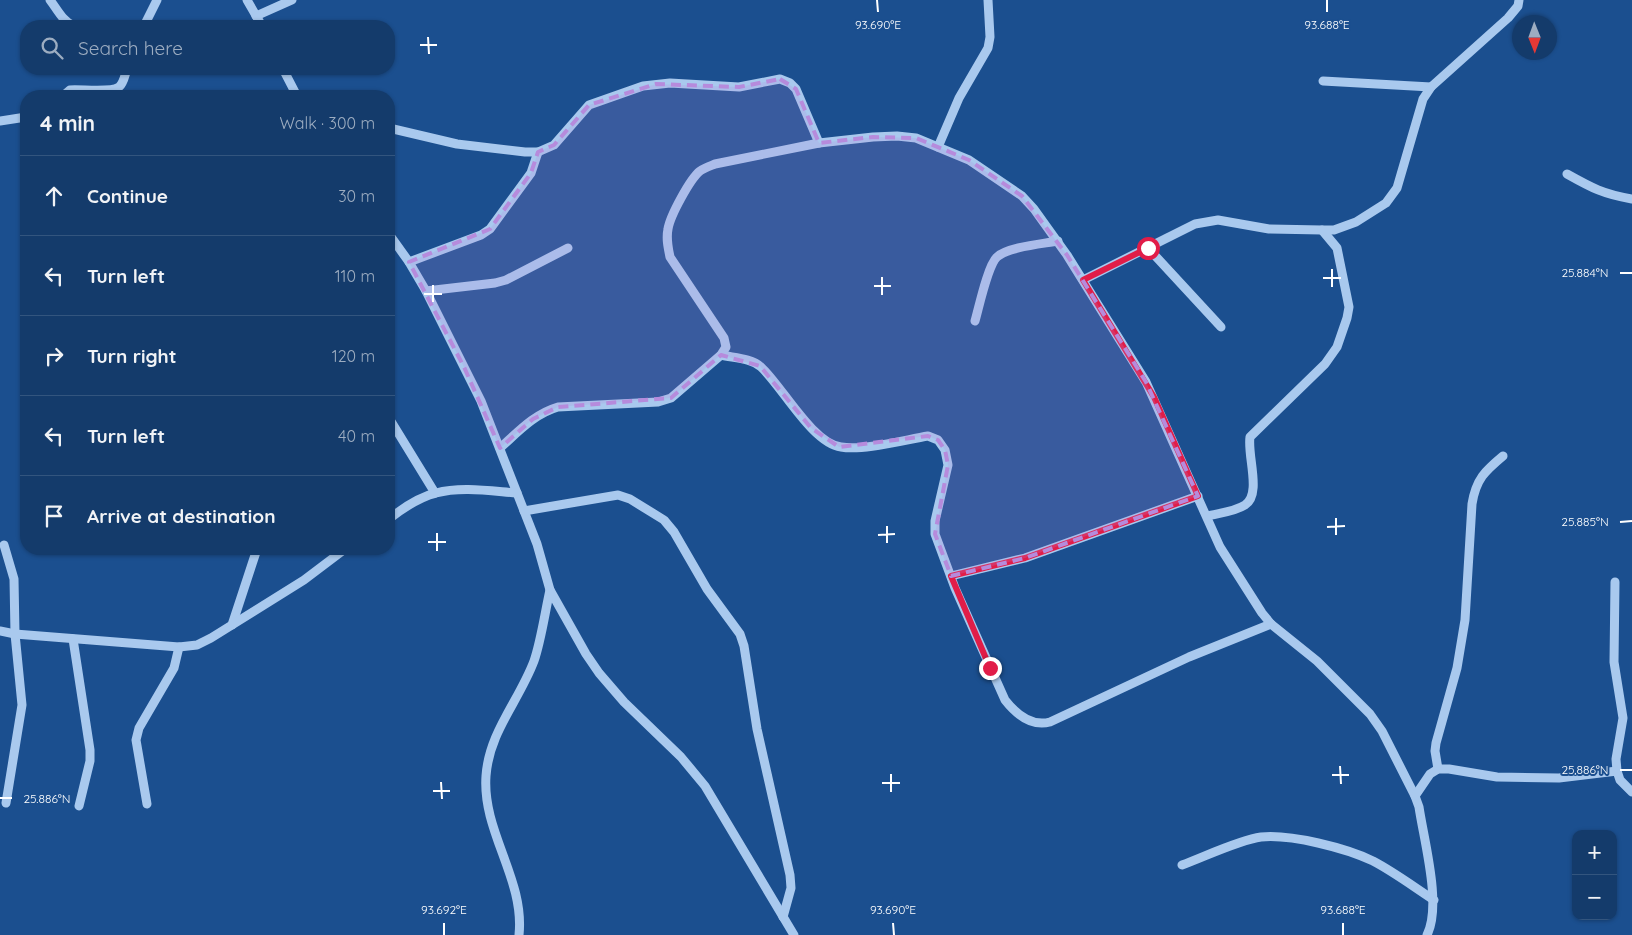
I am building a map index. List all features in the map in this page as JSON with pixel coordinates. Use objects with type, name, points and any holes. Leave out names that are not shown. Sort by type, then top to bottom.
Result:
[{"type":"street","points":[[50,0],[64,20]]},
{"type":"street","points":[[147,20],[157,0]]},
{"type":"street","points":[[247,0],[258,20]]},
{"type":"street","points":[[256,16],[292,0]]},
{"type":"street","points":[[938,147],[959,98],[988,48],[990,37],[988,0]]},
{"type":"street","points":[[1083,280],[1195,224],[1208,220],[1269,229],[1334,230],[1346,227],[1386,203],[1397,188],[1423,99],[1431,87],[1508,18],[1518,6],[1519,0]]},
{"type":"street","points":[[70,90],[111,90],[118,88],[125,75]]},
{"type":"street","points":[[286,75],[294,90]]},
{"type":"street","points":[[395,129],[457,144],[538,152],[554,145],[589,105],[643,86],[670,83],[739,87],[780,79],[790,83],[796,89],[819,143]]},
{"type":"street","points":[[1323,81],[1431,87]]},
{"type":"street","points":[[0,122],[20,117]]},
{"type":"street","points":[[500,448],[544,411],[558,407],[658,402],[671,398],[721,355],[726,346],[724,338],[670,256],[667,243],[668,227],[693,178],[701,170],[714,164],[819,143],[897,136],[916,138],[969,160],[1022,196],[1058,241],[1154,397],[1226,558],[1262,613],[1271,624],[1317,661],[1370,714],[1382,731],[1419,807],[1434,900],[1434,916],[1427,935]]},
{"type":"street","points":[[409,262],[481,235],[490,229],[531,173],[538,152]]},
{"type":"street","points":[[1568,174],[1595,190],[1632,199]]},
{"type":"street","points":[[1206,516],[1246,505],[1252,498],[1254,488],[1249,446],[1250,437],[1325,364],[1337,347],[1347,318],[1348,307],[1337,248],[1322,230]]},
{"type":"street","points":[[975,320],[991,266],[997,257],[1008,251],[1058,241]]},
{"type":"street","points":[[395,242],[426,291],[481,401],[524,511],[550,590],[586,654],[599,673],[624,702],[681,757],[705,786],[794,935]]},
{"type":"street","points":[[426,291],[495,284],[568,248]]},
{"type":"street","points":[[1148,248],[1221,328]]},
{"type":"street","points":[[721,355],[747,360],[760,366],[811,428],[829,443],[839,447],[857,448],[928,436],[938,440],[946,450],[948,465],[934,521],[935,534],[951,576],[1005,700],[1014,711],[1033,722],[1041,724],[1050,722],[1189,657],[1271,624]]},
{"type":"street","points":[[395,428],[435,493]]},
{"type":"street","points":[[1438,769],[1435,751],[1436,743],[1457,668],[1465,620],[1472,504],[1475,488],[1480,478],[1503,456]]},
{"type":"street","points":[[395,514],[409,505],[435,493],[465,490],[517,493]]},
{"type":"street","points":[[524,511],[604,496],[618,495],[630,499],[664,520],[674,532],[707,589],[740,634],[744,646],[757,729],[790,875],[790,888],[783,917]]},
{"type":"street","points":[[951,576],[1025,558],[1198,496]]},
{"type":"street","points":[[4,545],[14,579],[15,634],[22,705],[6,803]]},
{"type":"street","points":[[232,625],[255,555]]},
{"type":"street","points":[[0,631],[15,634],[179,647],[197,645],[304,580],[337,555]]},
{"type":"street","points":[[1615,582],[1614,662],[1623,718],[1616,759],[1616,771],[1620,780],[1632,792]]},
{"type":"street","points":[[520,935],[517,897],[489,817],[486,777],[489,751],[534,661],[550,590]]},
{"type":"street","points":[[73,639],[90,750],[90,760],[79,806]]},
{"type":"street","points":[[146,804],[136,740],[139,728],[174,668],[179,647]]},
{"type":"street","points":[[1415,796],[1430,774],[1438,769],[1497,777],[1559,778],[1616,771]]},
{"type":"street","points":[[1182,865],[1262,837],[1304,840],[1363,856],[1434,900]]},
{"type":"highlighted area","points":[[780,79],[796,89],[819,143],[873,137],[916,138],[969,160],[1022,196],[1067,255],[1146,382],[1198,496],[1025,558],[951,576],[935,534],[948,465],[945,450],[938,440],[928,436],[839,447],[811,428],[760,366],[721,355],[671,398],[558,407],[533,419],[500,448],[464,367],[409,262],[490,229],[531,173],[538,152],[554,145],[589,105],[656,84],[739,87]]},
{"type":"route","points":[[990,668],[951,576],[1025,558],[1198,496],[1154,397],[1083,280],[1148,248]]}]
